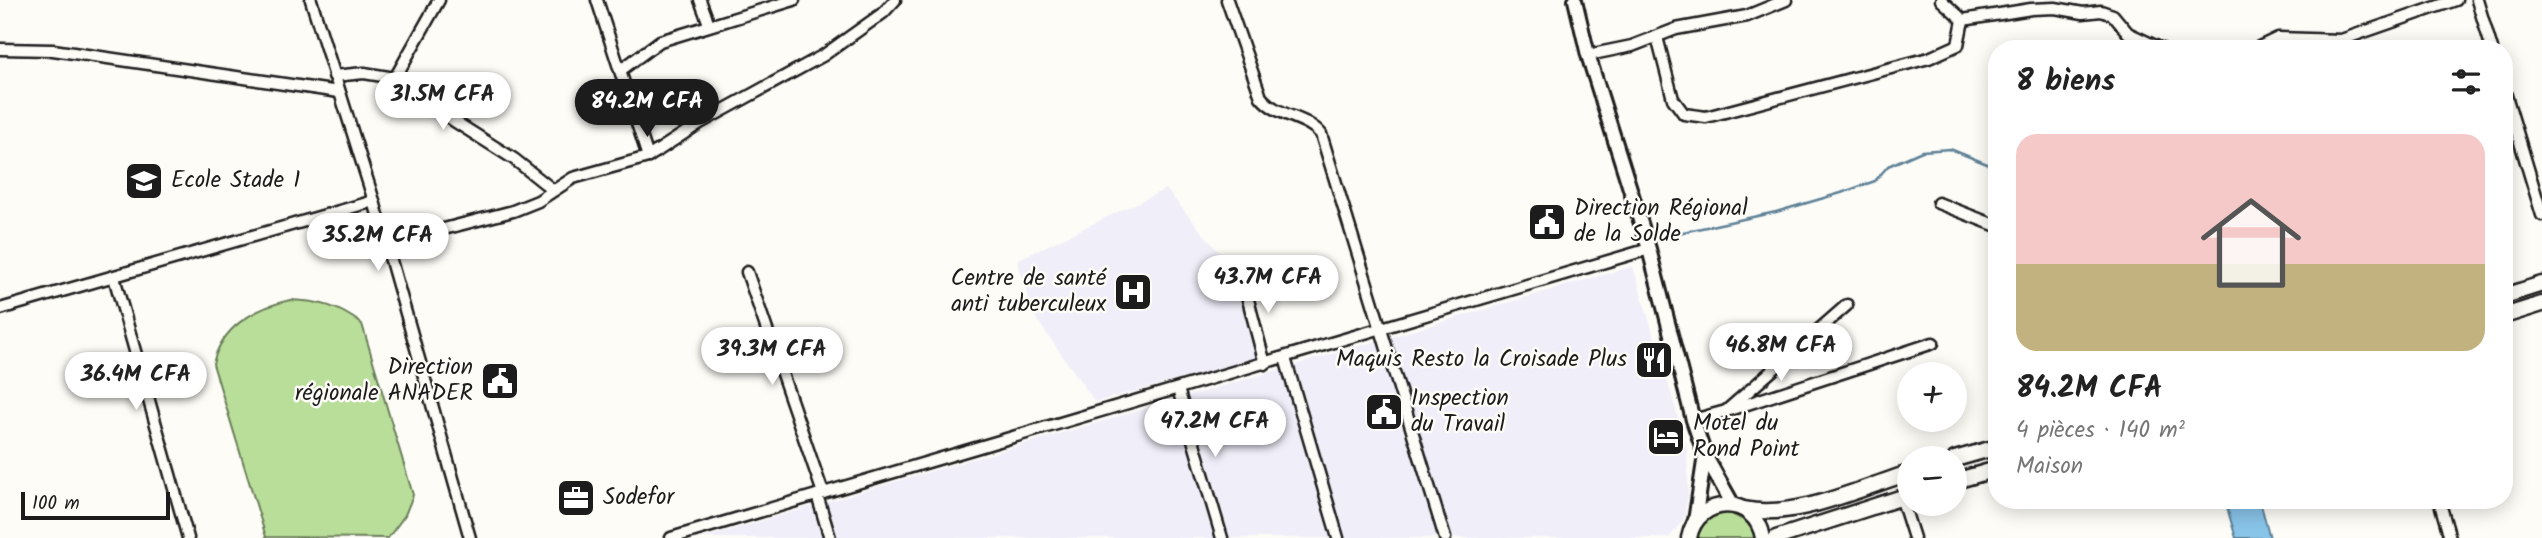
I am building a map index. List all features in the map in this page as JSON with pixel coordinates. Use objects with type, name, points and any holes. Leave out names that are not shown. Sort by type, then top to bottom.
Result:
[{"type":"highway","points":[[2513,293],[2542,285]]},
{"type":"highway","points":[[2513,313],[2542,304]]},
{"type":"highway","points":[[1967,456],[1988,450]]},
{"type":"highway","points":[[1967,478],[1988,472]]},
{"type":"highway","points":[[1689,532],[1712,507],[1738,507],[1762,513],[1785,512],[1897,477]]},
{"type":"highway","points":[[1776,538],[1897,499]]},
{"type":"highway","points":[[1738,507],[1756,519],[1763,538]]},
{"type":"main road","points":[[1575,0],[1588,55],[1649,249],[1693,420],[1705,454],[1738,507]]},
{"type":"main road","points":[[1689,532],[1705,454]]},
{"type":"street","points":[[311,0],[374,201],[470,538]]},
{"type":"street","points":[[395,78],[439,0]]},
{"type":"street","points":[[597,0],[648,157]]},
{"type":"street","points":[[700,0],[709,24]]},
{"type":"street","points":[[621,70],[660,41],[794,0]]},
{"type":"street","points":[[386,244],[513,211],[538,201],[573,178],[648,157],[738,101],[824,55],[883,13],[895,0]]},
{"type":"street","points":[[1227,0],[1261,97],[1269,107],[1315,127],[1321,134],[1444,538]]},
{"type":"street","points":[[1588,55],[1632,46],[1676,29],[1747,16],[1786,0]]},
{"type":"street","points":[[1941,0],[1963,20]]},
{"type":"street","points":[[2274,40],[2341,40],[2456,0]]},
{"type":"street","points":[[2477,0],[2489,40]]},
{"type":"street","points":[[1963,20],[2030,5],[2083,13],[2101,11],[2113,15],[2128,33],[2143,40]]},
{"type":"street","points":[[1657,37],[1673,99],[1684,114],[1706,117],[1929,58],[1958,45],[1963,20]]},
{"type":"street","points":[[0,49],[53,50],[339,92]]},
{"type":"street","points":[[334,76],[364,73],[395,78],[454,121],[514,159],[553,190]]},
{"type":"street","points":[[2513,119],[2542,215]]},
{"type":"street","points":[[0,309],[374,201]]},
{"type":"street","points":[[1938,203],[1988,222]]},
{"type":"street","points":[[671,538],[702,534],[820,494],[1649,249]]},
{"type":"street","points":[[747,272],[820,494],[830,538]]},
{"type":"street","points":[[1241,273],[1265,364]]},
{"type":"street","points":[[114,277],[188,538]]},
{"type":"street","points":[[1726,411],[1847,305]]},
{"type":"street","points":[[1693,420],[1933,343]]},
{"type":"street","points":[[1285,358],[1338,538]]},
{"type":"street","points":[[1178,389],[1222,538]]},
{"type":"street","points":[[2442,509],[2450,538]]},
{"type":"street","points":[[1909,516],[1914,538]]},
{"type":"shaded area","name":"Centre de santé anti tuberculeux","points":[[1166,189],[1234,270],[1258,358],[1095,402],[1033,314],[1017,260]]},
{"type":"shaded area","points":[[1633,266],[1687,447],[1688,497],[1684,519],[1669,538],[703,538]]},
{"type":"green space","points":[[290,300],[328,306],[362,324],[413,495],[405,515],[388,538],[266,537],[213,364],[223,340],[241,321],[264,308]]},
{"type":"green space","points":[[1728,512],[1749,523],[1756,538],[1696,538],[1706,519]]},
{"type":"water","points":[[2227,509],[2262,509],[2270,538],[2236,538]]},
{"type":"waterway","points":[[1669,235],[1776,212],[1841,193],[1875,181],[1888,166],[1922,151],[1950,149],[1988,164]]},
{"type":"place","name":"Ecole Stade 1","points":[[144,181]]},
{"type":"place","name":"Direction Régional de la Solde","points":[[1547,222]]},
{"type":"place","name":"Centre de santé anti tuberculeux","points":[[1133,292]]},
{"type":"place","name":"Maquis Resto la Croisade Plus","points":[[1654,360]]},
{"type":"place","name":"Direction régionale ANADER","points":[[500,381]]},
{"type":"place","name":"Inspection du Travail","points":[[1384,412]]},
{"type":"place","name":"Motel du Rond Point","points":[[1666,437]]},
{"type":"place","name":"Sodefor","points":[[576,498]]}]
